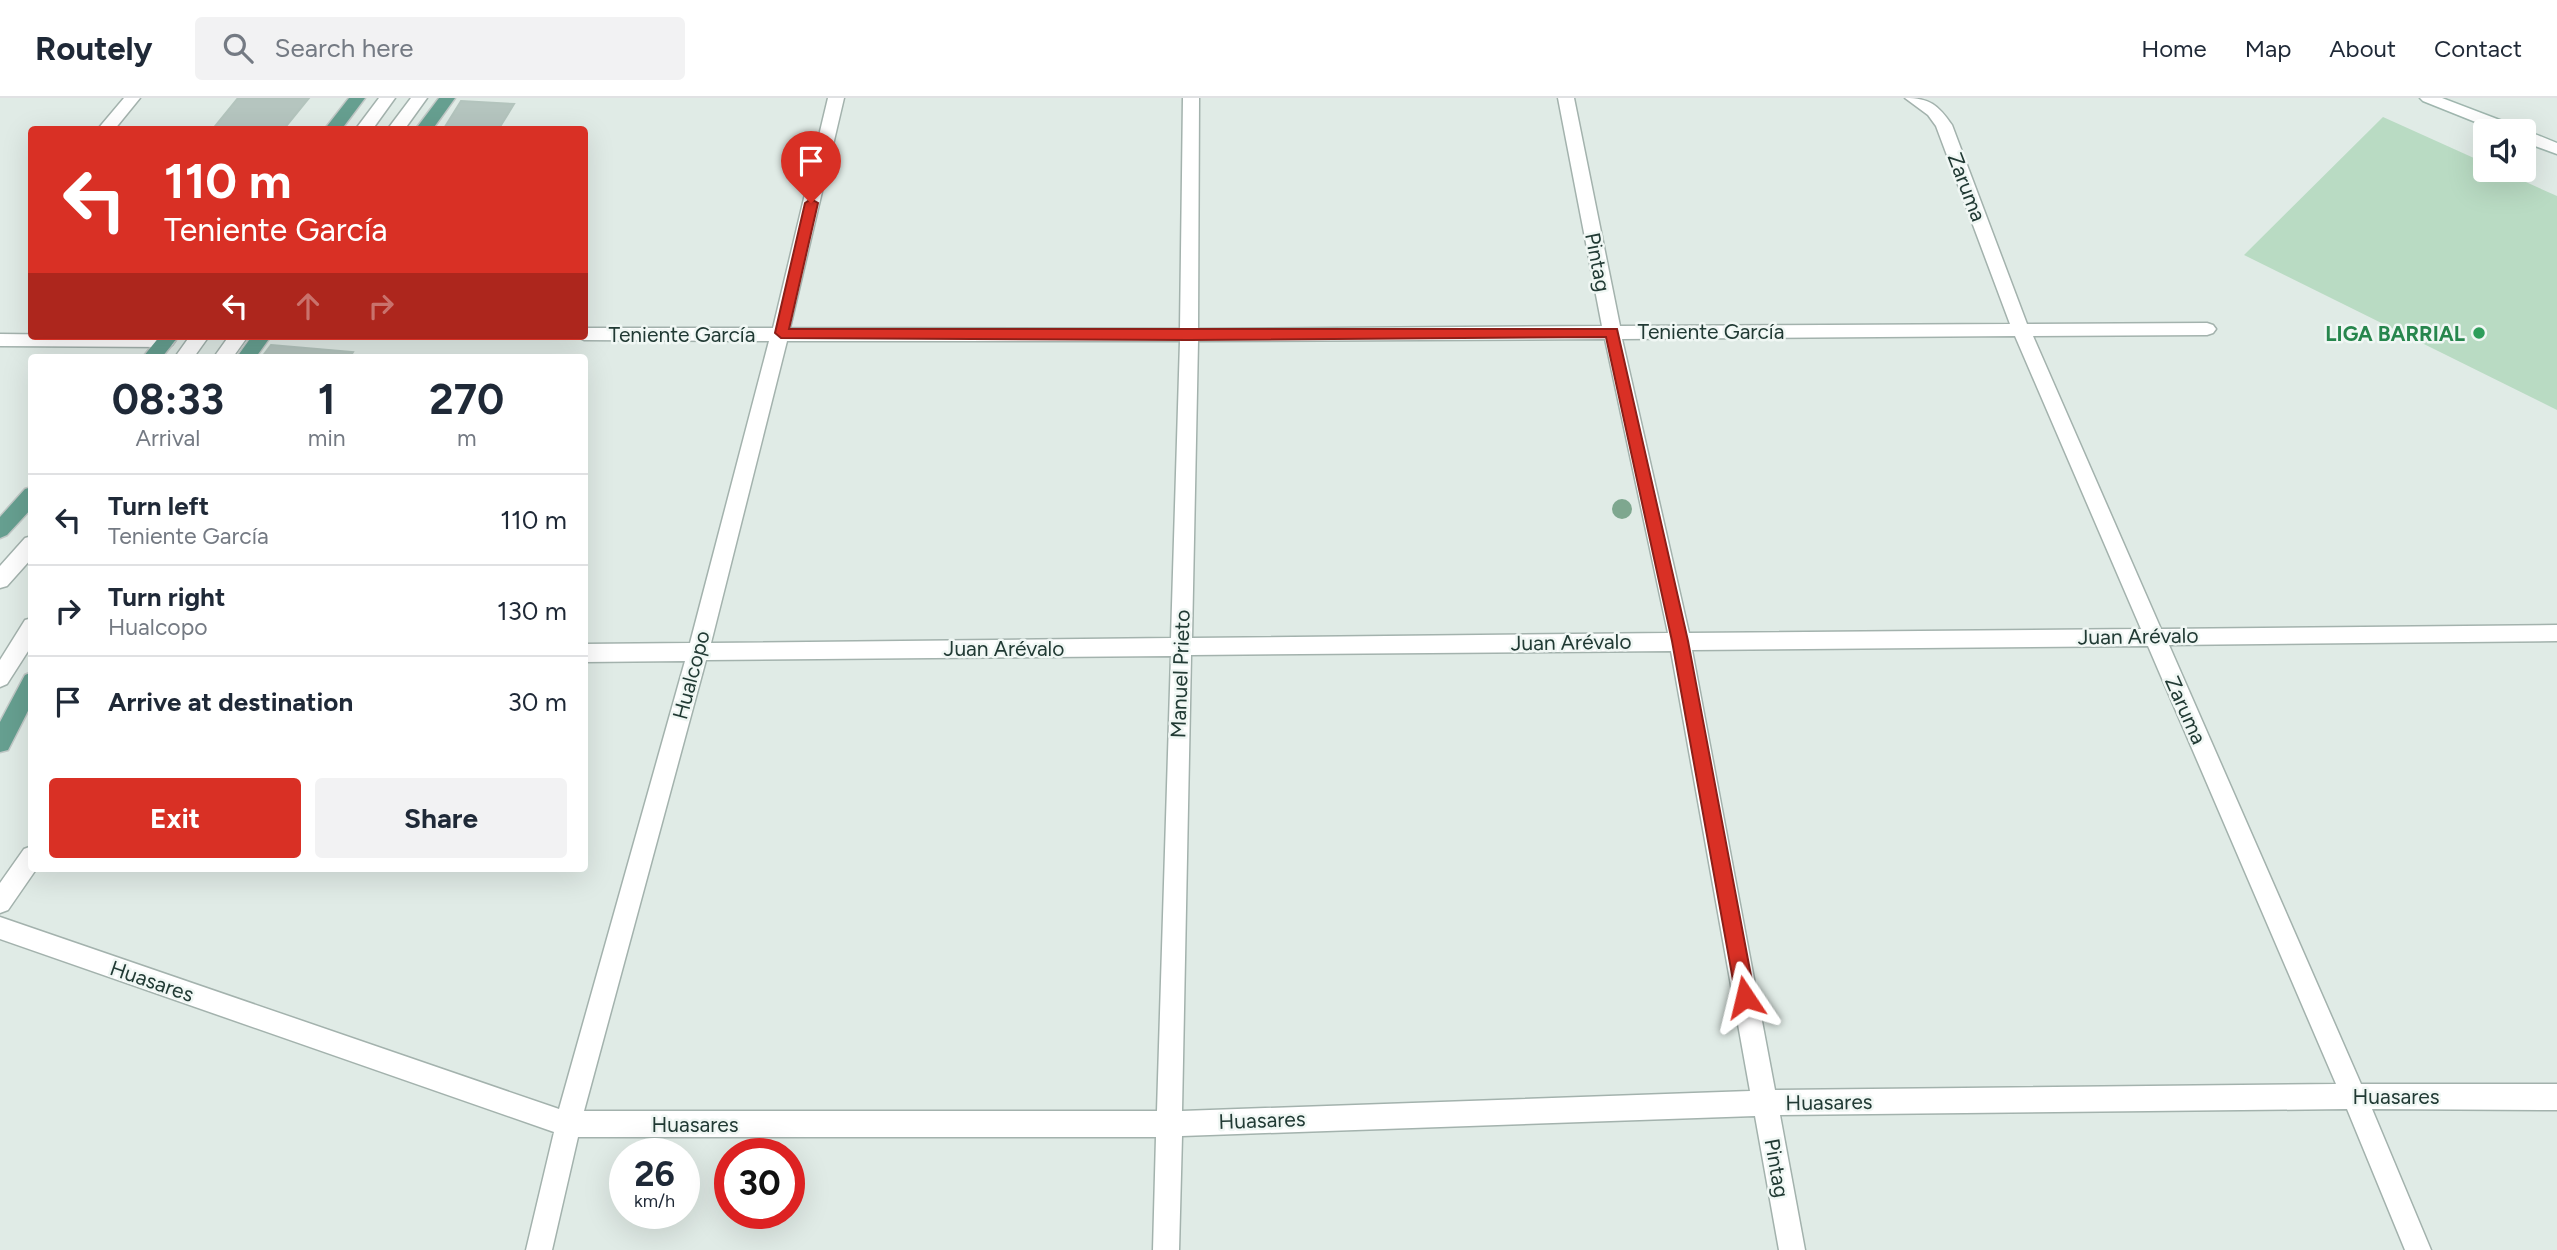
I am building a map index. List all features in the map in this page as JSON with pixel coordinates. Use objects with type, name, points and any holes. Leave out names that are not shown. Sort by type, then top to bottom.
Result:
[{"type":"main road","points":[[335,126],[357,98]]},
{"type":"main road","points":[[426,126],[447,98]]},
{"type":"main road","points":[[155,354],[166,340]]},
{"type":"main road","points":[[248,354],[259,340]]},
{"type":"main road","points":[[0,530],[28,498]]},
{"type":"main road","points":[[0,743],[28,689]]},
{"type":"street","points":[[109,126],[132,98]]},
{"type":"street","points":[[366,126],[387,98]]},
{"type":"street","points":[[398,126],[419,98]]},
{"type":"street","name":"Hualcopo","points":[[539,1250],[566,1124],[698,650],[781,333],[836,98]]},
{"type":"street","name":"Manuel Prieto","points":[[1167,1250],[1189,335],[1191,98]]},
{"type":"street","name":"Pintag","points":[[1566,98],[1612,332],[1680,641],[1792,1250]]},
{"type":"street","points":[[2428,98],[2481,119]]},
{"type":"street","name":"Zaruma","points":[[1914,99],[1934,112],[1944,125],[2021,330],[2354,1096],[2418,1250]]},
{"type":"street","points":[[2536,141],[2557,149]]},
{"type":"street","name":"Teniente García","points":[[588,334],[1189,335],[2207,329]]},
{"type":"street","points":[[0,340],[28,340]]},
{"type":"street","points":[[186,354],[197,340]]},
{"type":"street","points":[[225,354],[236,340]]},
{"type":"street","points":[[0,580],[28,548]]},
{"type":"street","points":[[0,678],[28,632]]},
{"type":"street","name":"Juan Arévalo","points":[[588,653],[2557,633]]},
{"type":"street","points":[[0,902],[28,862]]},
{"type":"street","name":"Huasares","points":[[0,928],[566,1124],[1168,1124],[1765,1103],[2354,1096],[2557,1097]]},
{"type":"green space","name":"LIGA BARRIAL","points":[[2383,117],[2473,158],[2473,182],[2526,182],[2557,196],[2557,410],[2244,255]]},
{"type":"building","points":[[238,98],[309,98],[286,126],[215,126]]},
{"type":"building","points":[[461,101],[514,104],[500,126],[445,126]]},
{"type":"building","points":[[271,345],[353,352],[352,354],[264,354]]},
{"type":"place","name":"LIGA BARRIAL","points":[[2479,333]]},
{"type":"route","points":[[811,203],[781,333],[1189,335],[1612,332],[1680,641],[1745,997]]}]
